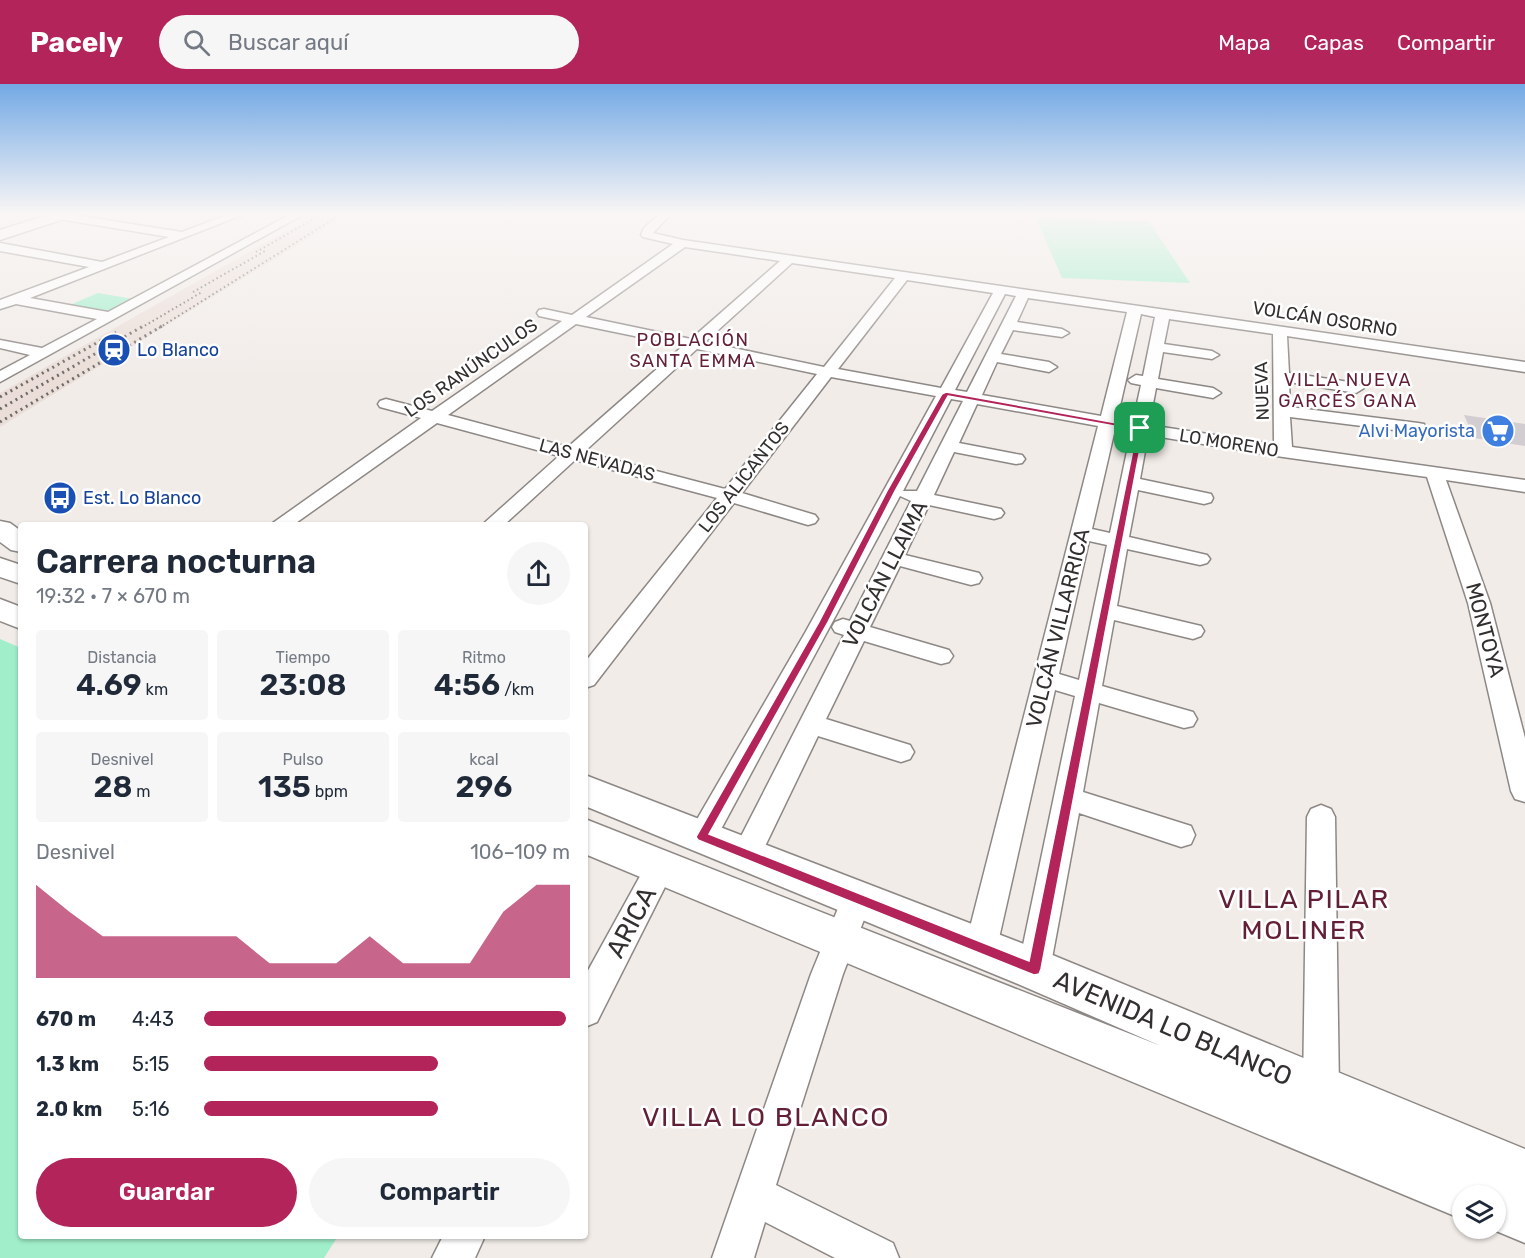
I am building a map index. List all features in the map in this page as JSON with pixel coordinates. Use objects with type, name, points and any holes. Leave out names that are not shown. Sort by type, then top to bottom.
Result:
[{"type":"main road","points":[[0,529],[18,542]]},
{"type":"main road","points":[[0,567],[18,574]]},
{"type":"main road","points":[[0,592],[18,599]]},
{"type":"main road","points":[[0,609],[18,618]]},
{"type":"main road","name":"AVENIDA LO BLANCO","points":[[588,791],[747,854],[849,919],[1452,1187]]},
{"type":"main road","name":"AVENIDA LO BLANCO","points":[[588,837],[660,867],[849,919],[981,947],[1525,1176]]},
{"type":"main road","points":[[1506,1208],[1525,1216]]},
{"type":"street","points":[[0,306],[100,268]]},
{"type":"street","points":[[0,377],[201,268]]},
{"type":"street","name":"LOS RANÚNCULOS","points":[[284,522],[647,268]]},
{"type":"street","points":[[495,522],[779,268]]},
{"type":"street","name":"VOLCÁN OSORNO","points":[[856,268],[1525,368]]},
{"type":"street","name":"LOS ALICANTOS","points":[[588,675],[904,275]]},
{"type":"street","name":"VOLCÁN LLAIMA","points":[[702,837],[824,622],[891,491],[1002,290]]},
{"type":"street","name":"VOLCÁN LLAIMA","points":[[747,854],[1024,293]]},
{"type":"street","points":[[0,297],[111,317]]},
{"type":"street","name":"VOLCÁN VILLARRICA","points":[[981,947],[1135,309]]},
{"type":"street","name":"VOLCÁN VILLARRICA","points":[[1034,969],[1163,313]]},
{"type":"street","name":"LO MORENO","points":[[544,314],[972,399],[1283,452],[1525,486]]},
{"type":"street","points":[[1009,325],[1062,333]]},
{"type":"street","name":"NUEVA","points":[[1280,330],[1287,376],[1288,412],[1283,452]]},
{"type":"street","points":[[0,344],[44,353]]},
{"type":"street","points":[[1156,347],[1212,355]]},
{"type":"street","points":[[993,357],[1049,367]]},
{"type":"street","points":[[1287,376],[1356,388]]},
{"type":"street","points":[[1119,377],[1213,393]]},
{"type":"street","name":"LAS NEVADAS","points":[[386,404],[808,519]]},
{"type":"street","points":[[1288,412],[1418,428]]},
{"type":"street","points":[[948,446],[1016,459]]},
{"type":"street","name":"MONTOYA","points":[[1434,472],[1479,603],[1525,791]]},
{"type":"street","points":[[1130,483],[1204,498]]},
{"type":"street","points":[[891,491],[994,513]]},
{"type":"street","points":[[1081,533],[1200,559]]},
{"type":"street","points":[[892,558],[971,578]]},
{"type":"street","points":[[1104,610],[1193,631]]},
{"type":"street","points":[[824,622],[941,656]]},
{"type":"street","points":[[1046,679],[1184,719]]},
{"type":"street","points":[[811,724],[901,752]]},
{"type":"street","points":[[1067,798],[1182,835]]},
{"type":"street","points":[[1321,817],[1322,1090]]},
{"type":"street","name":"ARICA","points":[[588,1004],[660,867]]},
{"type":"street","points":[[733,1258],[849,919]]},
{"type":"street","points":[[754,1195],[878,1258]]},
{"type":"street","points":[[453,1258],[463,1239]]},
{"type":"shaded area","points":[[221,268],[260,268],[0,427],[0,393]]},
{"type":"green space","points":[[1058,268],[1180,268],[1190,283],[1062,278]]},
{"type":"green space","points":[[98,293],[133,299],[108,314],[65,307]]},
{"type":"green space","points":[[0,639],[18,647],[18,1239],[336,1239],[324,1258],[0,1258]]},
{"type":"building","name":"Alvi Mayorista","points":[[1464,415],[1525,424],[1525,446],[1474,438]]},
{"type":"railway","points":[[193,292],[236,268]]},
{"type":"railway","points":[[159,328],[255,268]]},
{"type":"railway","points":[[141,328],[202,292]]},
{"type":"railway","points":[[0,409],[143,326]]},
{"type":"railway","points":[[0,422],[162,326]]},
{"type":"railway","points":[[0,397],[116,332]]},
{"type":"place","name":"Lo Blanco","points":[[114,350]]},
{"type":"place","name":"Alvi Mayorista","points":[[1498,431]]},
{"type":"place","name":"Est. Lo Blanco","points":[[60,498]]},
{"type":"district","name":"POBLACIÓN SANTA EMMA","points":[[693,350]]},
{"type":"district","name":"VILLA NUEVA GARCÉS GANA","points":[[1348,390]]},
{"type":"district","name":"VILLA PILAR MOLINER","points":[[1304,914]]},
{"type":"district","name":"VILLA LO BLANCO","points":[[766,1117]]},
{"type":"route","points":[[946,394],[1140,428],[1034,969],[702,837],[824,622],[891,491],[946,394]]}]
